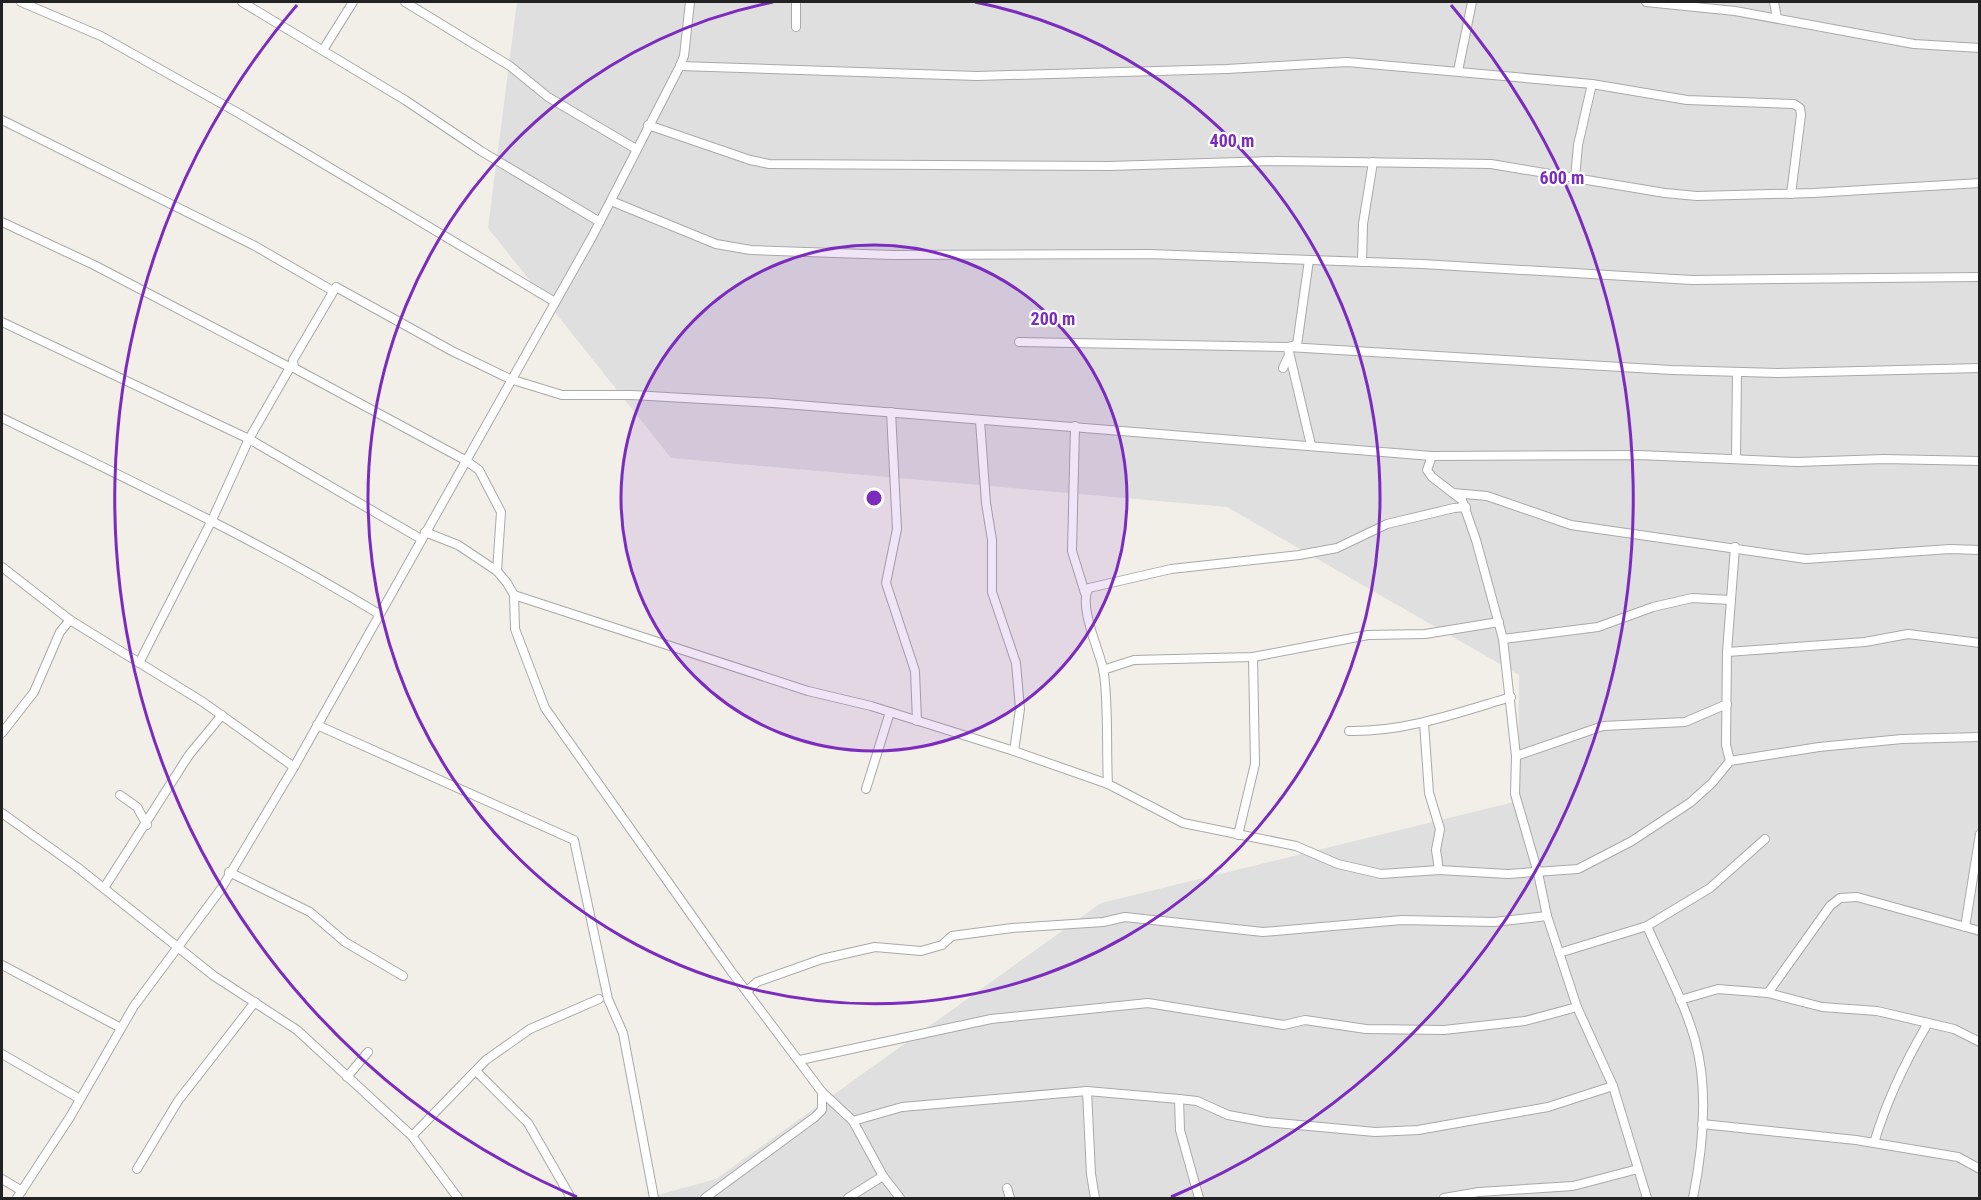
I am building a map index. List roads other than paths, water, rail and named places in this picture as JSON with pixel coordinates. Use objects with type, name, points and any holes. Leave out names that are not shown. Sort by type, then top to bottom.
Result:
[{"type":"street","points":[[21,2],[101,36],[171,75],[555,302]]},
{"type":"street","points":[[242,2],[323,50],[481,152],[600,222]]},
{"type":"street","points":[[323,50],[353,2]]},
{"type":"street","points":[[405,2],[510,66],[548,97],[636,149]]},
{"type":"street","points":[[17,1198],[80,1099],[121,1028],[221,889],[229,872],[294,767],[611,201],[684,56],[690,2]]},
{"type":"street","points":[[796,2],[796,27]]},
{"type":"street","points":[[1458,71],[1472,2]]},
{"type":"street","points":[[1646,2],[1778,18],[1914,44],[1980,48]]},
{"type":"street","points":[[1774,2],[1778,18]]},
{"type":"street","points":[[680,66],[977,76],[1227,69],[1347,62],[1592,84],[1687,100],[1794,104],[1800,108],[1801,115],[1791,194]]},
{"type":"street","points":[[1575,178],[1578,145],[1592,84]]},
{"type":"street","points":[[2,120],[255,246],[333,291]]},
{"type":"street","points":[[648,125],[708,147],[769,164],[1109,166],[1276,161],[1491,164],[1686,195],[1791,194],[1980,183]]},
{"type":"street","points":[[1362,262],[1363,224],[1372,162]]},
{"type":"street","points":[[611,201],[716,244],[751,250],[893,255],[1149,254],[1362,262],[1692,280],[1980,277]]},
{"type":"street","points":[[2,222],[94,265],[291,366],[465,460],[479,470],[501,512],[497,571]]},
{"type":"street","points":[[1288,348],[1297,345],[1309,260]]},
{"type":"street","points":[[139,663],[212,520],[249,439],[336,287],[452,351],[510,379],[562,395],[650,395],[891,412],[980,421],[1075,426],[1432,456],[1639,455],[1736,459],[1980,461]]},
{"type":"street","points":[[2,322],[249,439],[423,536],[458,545],[497,571],[514,594],[515,629],[545,708],[822,1092],[853,1121],[883,1176],[900,1198]]},
{"type":"street","points":[[1019,342],[1288,348],[1737,372],[1980,368]]},
{"type":"street","points":[[1282,368],[1289,355],[1288,348]]},
{"type":"street","points":[[1288,348],[1311,445]]},
{"type":"street","points":[[1736,459],[1737,372]]},
{"type":"street","points":[[891,412],[897,529],[886,583],[915,671],[917,721]]},
{"type":"street","points":[[2,418],[212,520],[325,581],[379,614]]},
{"type":"street","points":[[980,421],[986,503],[992,540],[992,592],[1016,663],[1020,709],[1014,751]]},
{"type":"street","points":[[1075,426],[1072,550],[1085,593],[1086,609],[1103,670],[1108,784]]},
{"type":"street","points":[[1432,456],[1427,470],[1466,507],[1499,622],[1503,639],[1516,756],[1515,794],[1538,873],[1546,916],[1576,1007],[1613,1086],[1647,1198]]},
{"type":"street","points":[[1453,493],[1487,496],[1571,525],[1656,539],[1735,547],[1806,558],[1950,549],[1980,550]]},
{"type":"street","points":[[1085,593],[1094,585],[1172,569],[1299,555],[1337,548],[1387,524],[1466,507]]},
{"type":"street","points":[[1730,761],[1726,745],[1727,652],[1735,547]]},
{"type":"street","points":[[2,567],[70,620],[222,715],[294,767]]},
{"type":"street","points":[[514,594],[808,691],[890,712],[1014,751],[1108,784],[1184,823],[1296,846],[1338,864],[1381,874],[1439,870],[1508,874],[1578,869],[1632,841],[1691,802],[1712,783],[1730,761],[1831,746],[1902,739],[1980,736]]},
{"type":"street","points":[[1503,639],[1598,627],[1653,607],[1692,598],[1731,600]]},
{"type":"street","points":[[2,733],[34,692],[60,632],[70,620]]},
{"type":"street","points":[[1103,670],[1134,660],[1253,657],[1368,635],[1425,634],[1499,622]]},
{"type":"street","points":[[1727,652],[1865,642],[1908,634],[1980,643]]},
{"type":"street","points":[[1238,835],[1255,764],[1253,657]]},
{"type":"street","points":[[1349,731],[1370,731],[1424,723],[1510,697]]},
{"type":"street","points":[[1516,756],[1603,726],[1685,722],[1727,704]]},
{"type":"street","points":[[866,789],[890,712]]},
{"type":"street","points":[[104,888],[147,825],[189,755],[222,715]]},
{"type":"street","points":[[1424,723],[1429,793],[1440,829],[1436,850],[1439,870]]},
{"type":"street","points":[[317,725],[574,840],[608,999],[623,1033],[654,1198]]},
{"type":"street","points":[[120,795],[137,807],[147,825]]},
{"type":"street","points":[[2,813],[104,888],[214,976],[297,1030],[412,1136],[458,1198]]},
{"type":"street","points":[[1965,927],[1980,834]]},
{"type":"street","points":[[1559,953],[1647,926],[1710,888],[1765,840]]},
{"type":"street","points":[[229,872],[310,912],[345,942],[403,976]]},
{"type":"street","points":[[1768,993],[1830,906],[1840,898],[1857,897],[1980,931]]},
{"type":"street","points":[[747,991],[757,982],[822,959],[875,947],[921,951],[942,945],[952,936],[1012,928],[1103,922],[1125,917],[1263,932],[1402,920],[1494,922],[1546,916]]},
{"type":"street","points":[[1647,926],[1680,1000],[1699,1058],[1702,1124],[1692,1198]]},
{"type":"street","points":[[2,965],[121,1028]]},
{"type":"street","points":[[1680,1000],[1718,989],[1768,993],[1822,1007],[1865,1009],[1928,1023],[1965,1033],[1980,1042]]},
{"type":"street","points":[[412,1136],[486,1060],[530,1029],[599,999]]},
{"type":"street","points":[[137,1169],[178,1101],[255,1002]]},
{"type":"street","points":[[800,1060],[991,1018],[1148,1003],[1284,1025],[1305,1020],[1366,1029],[1444,1030],[1525,1021],[1576,1007]]},
{"type":"street","points":[[1874,1143],[1886,1102],[1928,1023]]},
{"type":"street","points":[[347,1077],[368,1052]]},
{"type":"street","points":[[2,1054],[80,1099]]},
{"type":"street","points":[[476,1071],[528,1123],[571,1198]]},
{"type":"street","points":[[853,1121],[902,1107],[1087,1091],[1197,1101],[1228,1115],[1266,1122],[1374,1132],[1418,1130],[1548,1107],[1613,1086]]},
{"type":"street","points":[[1087,1091],[1090,1174],[1095,1198]]},
{"type":"street","points":[[705,1198],[815,1117],[822,1110],[822,1092]]},
{"type":"street","points":[[1179,1099],[1180,1130],[1199,1198]]},
{"type":"street","points":[[1702,1124],[1802,1132],[1874,1143],[1958,1157],[1980,1169]]},
{"type":"street","points":[[1444,1198],[1479,1192],[1573,1186],[1638,1169]]},
{"type":"street","points":[[848,1198],[883,1176]]},
{"type":"street","points":[[2,1179],[22,1191]]},
{"type":"street","points":[[1007,1188],[1010,1198]]}]
